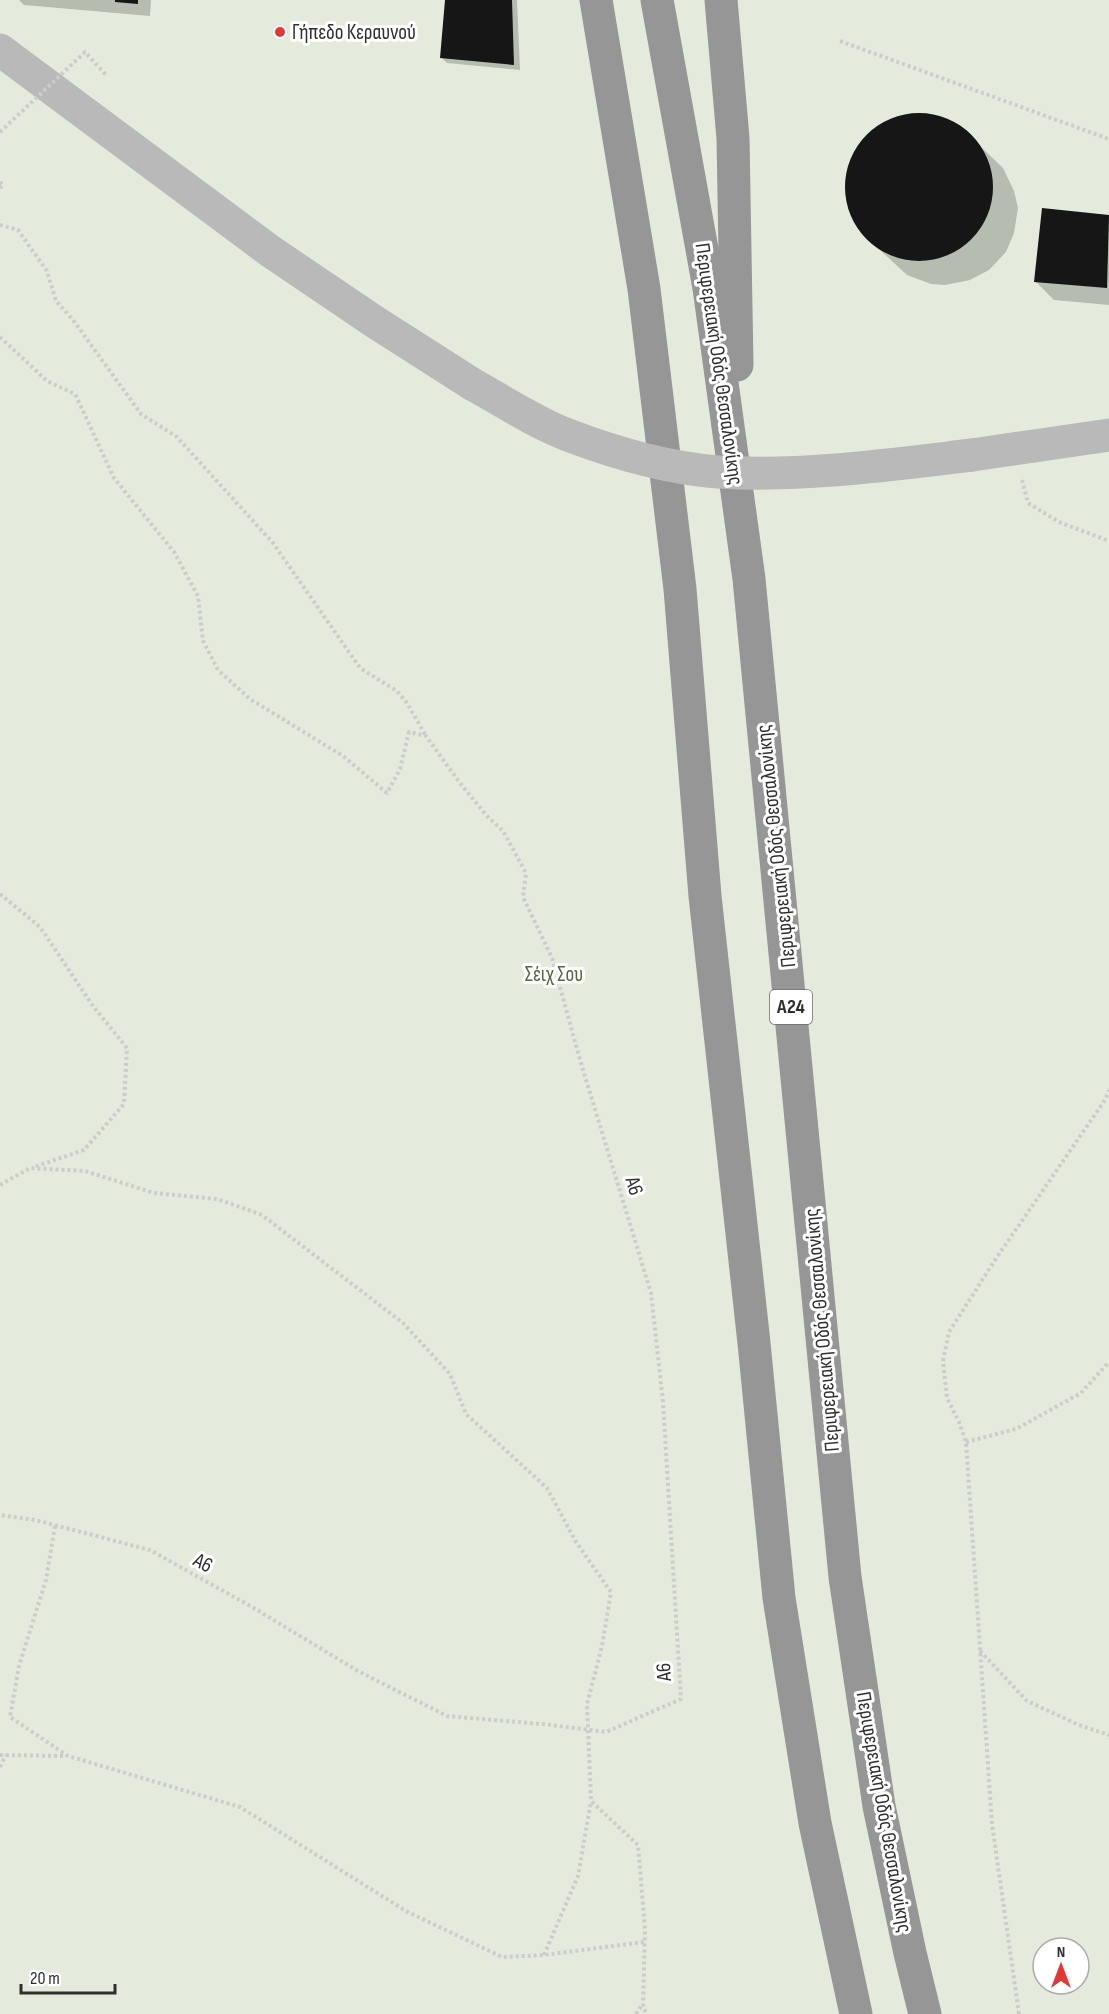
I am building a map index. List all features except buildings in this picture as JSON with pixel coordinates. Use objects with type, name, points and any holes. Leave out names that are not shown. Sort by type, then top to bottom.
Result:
[{"type":"highway","points":[[596,0],[644,289],[680,589],[705,896],[754,1343],[779,1598],[815,1823],[856,2014]]},
{"type":"highway","name":"Περιφερειακή Οδός Θεσσαλονίκης","points":[[657,0],[709,288],[749,579],[845,1577],[879,1806],[925,2014]]},
{"type":"highway","points":[[721,0],[733,138],[737,376],[732,451]]},
{"type":"main road","points":[[0,50],[270,251],[472,384],[538,422],[567,435],[637,458],[680,467],[716,472],[766,474],[842,470],[1014,450],[1109,435]]},
{"type":"path","points":[[840,41],[1109,139]]},
{"type":"path","points":[[0,132],[85,52],[107,76]]},
{"type":"path","points":[[0,225],[18,230],[46,271],[56,301],[73,320],[141,414],[177,437],[273,543],[360,668],[397,691],[407,703],[426,736]]},
{"type":"path","points":[[0,337],[47,381],[75,394],[114,478],[174,552],[198,596],[203,641],[218,670],[250,699],[343,756],[387,793],[400,769],[409,732],[426,736]]},
{"type":"path","points":[[1014,450],[1028,503],[1059,522],[1109,541]]},
{"type":"path","name":"A6","points":[[0,1515],[150,1550],[252,1607],[358,1671],[447,1716],[606,1732],[681,1699],[663,1402],[651,1293],[580,1060],[552,958],[523,897],[526,873],[503,831],[486,815],[426,736]]},
{"type":"path","points":[[0,894],[40,927],[93,1006],[128,1048],[124,1104],[84,1150],[30,1168],[0,1185]]},
{"type":"path","points":[[1018,2014],[992,1824],[966,1442],[947,1398],[943,1361],[949,1332],[995,1260],[1105,1100],[1109,1090]]},
{"type":"path","points":[[30,1168],[85,1171],[154,1193],[217,1199],[262,1215],[403,1323],[450,1374],[466,1414],[547,1488],[576,1542],[610,1592],[602,1647],[587,1704],[591,1801],[578,1876],[544,1956]]},
{"type":"path","points":[[966,1442],[1016,1429],[1081,1393],[1109,1362]]},
{"type":"path","points":[[55,1526],[46,1580],[19,1666],[10,1717],[68,1756]]},
{"type":"path","points":[[979,1650],[1027,1701],[1079,1725],[1109,1735]]},
{"type":"path","points":[[0,1755],[68,1756],[240,1807],[406,1911],[502,1957],[544,1956],[644,1942]]},
{"type":"path","points":[[0,1767],[6,1755]]},
{"type":"path","points":[[591,1801],[638,1845],[644,1942],[643,2004],[646,2014]]},
{"type":"path","points":[[636,2014],[643,2004]]},
{"type":"green space","name":"Σέιχ Σου","points":[[0,0],[1109,0],[1109,2014],[0,2014]]},
{"type":"place","name":"Γήπεδο Κεραυνού","points":[[280,32]]}]
